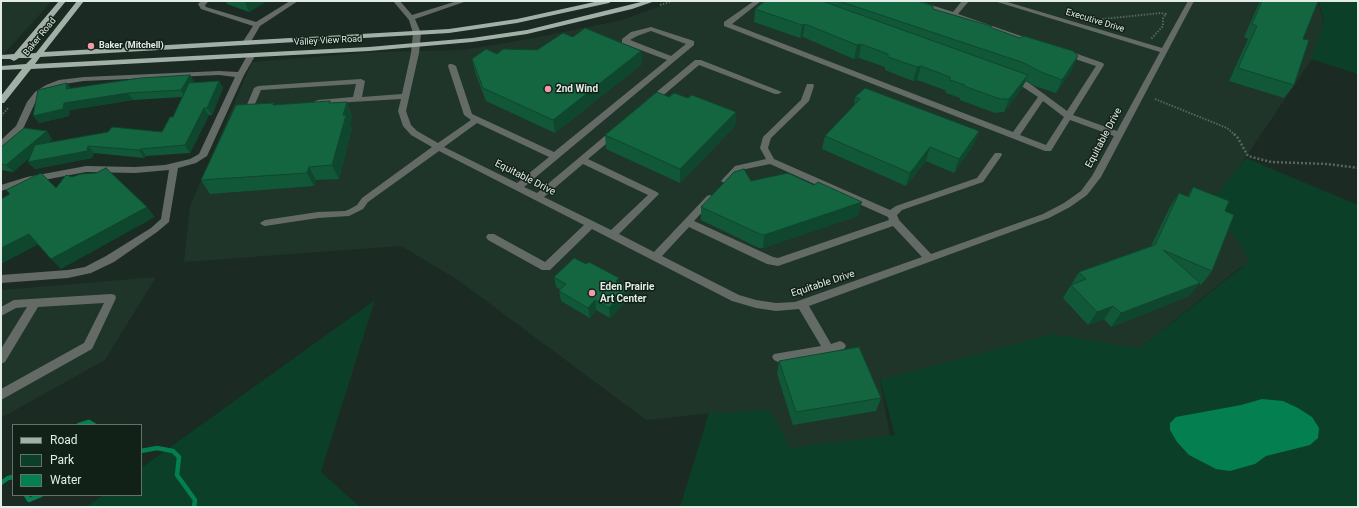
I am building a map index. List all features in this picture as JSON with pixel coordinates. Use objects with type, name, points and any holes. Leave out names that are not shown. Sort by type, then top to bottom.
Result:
[{"type":"main road","name":"Baker Road","points":[[1,74],[4,68],[17,56],[63,1]]},
{"type":"main road","name":"Baker Road","points":[[1,101],[81,1]]},
{"type":"main road","name":"Valley View Road","points":[[1,57],[417,33],[511,22],[609,1]]},
{"type":"main road","name":"Valley View Road","points":[[4,68],[251,56],[472,40],[528,32],[630,8],[652,1]]},
{"type":"street","points":[[206,1],[201,4],[202,8],[257,25]]},
{"type":"street","points":[[246,43],[257,25],[295,1]]},
{"type":"street","points":[[396,1],[411,18],[417,33]]},
{"type":"street","points":[[411,18],[464,1]]},
{"type":"street","points":[[758,1],[727,24],[1048,149],[1100,64],[1056,50]]},
{"type":"street","points":[[912,1],[1042,45]]},
{"type":"street","points":[[954,15],[966,1]]},
{"type":"street","name":"Executive Drive","points":[[997,1],[1164,51]]},
{"type":"street","name":"Equitable Drive","points":[[417,33],[416,45],[402,111],[407,126],[414,133],[736,298],[756,304],[776,307],[802,304],[1046,216],[1067,205],[1084,192],[1096,177],[1191,1]]},
{"type":"street","points":[[518,187],[555,156],[672,59],[691,43],[651,29],[634,34],[625,41],[672,59]]},
{"type":"street","points":[[1,188],[27,180],[86,170],[135,170],[165,168],[193,161],[203,156],[240,75],[251,56]]},
{"type":"street","points":[[641,110],[698,62],[778,92]]},
{"type":"street","points":[[452,66],[468,115],[555,156]]},
{"type":"street","points":[[1,145],[20,128],[31,102],[38,94],[49,87],[62,82],[84,79],[219,73],[240,75]]},
{"type":"street","points":[[1007,77],[1026,85],[1068,116],[1118,134]]},
{"type":"street","points":[[266,106],[250,107],[258,88],[362,81],[357,99]]},
{"type":"street","points":[[810,86],[805,101],[766,137],[764,148],[771,161],[894,218],[929,258]]},
{"type":"street","points":[[311,102],[404,96]]},
{"type":"street","points":[[1014,136],[1042,97]]},
{"type":"street","points":[[266,223],[318,215],[346,214],[353,212],[360,207],[365,200],[477,119]]},
{"type":"street","points":[[538,197],[623,125]]},
{"type":"street","points":[[687,222],[771,261],[778,262],[894,218],[899,208],[980,180],[998,155]]},
{"type":"street","points":[[583,160],[654,194],[612,235]]},
{"type":"street","points":[[655,257],[738,168],[771,161]]},
{"type":"street","points":[[1,279],[68,274],[87,270],[116,255],[154,230],[166,220],[174,166]]},
{"type":"street","points":[[97,178],[112,169]]},
{"type":"street","points":[[65,173],[69,179],[74,182]]},
{"type":"street","points":[[491,237],[546,267],[592,224]]},
{"type":"street","points":[[1,312],[14,304],[111,298],[88,346],[1,395]]},
{"type":"street","points":[[1,359],[35,303]]},
{"type":"street","points":[[802,304],[828,349]]},
{"type":"street","points":[[778,357],[802,355],[840,346]]},
{"type":"path","points":[[1092,20],[1162,13],[1166,14],[1160,30],[1150,40]]},
{"type":"path","points":[[1155,100],[1227,128],[1238,138],[1248,156],[1271,162],[1326,164],[1358,168]]},
{"type":"shaded area","points":[[1,1],[52,1],[1,57]]},
{"type":"shaded area","points":[[675,1],[1318,1],[1324,23],[1312,59],[1214,204],[1268,258],[1241,267],[1140,348],[880,380],[890,436],[798,471],[713,413],[646,420],[458,280],[401,246],[184,262],[190,206],[252,62],[375,52],[461,50],[529,39],[622,20]]},
{"type":"shaded area","points":[[156,277],[105,360],[1,418],[1,290]]},
{"type":"green space","points":[[1319,1],[1358,1],[1358,74],[1311,59],[1324,22]]},
{"type":"green space","points":[[1246,158],[1358,205],[1358,507],[680,507],[709,413],[769,410],[791,448],[895,435],[880,380],[1052,334],[1140,348],[1250,261],[1212,200]]},
{"type":"green space","points":[[375,300],[321,472],[360,507],[86,507],[102,496],[142,496],[142,467]]},
{"type":"water","points":[[1262,399],[1283,401],[1312,417],[1319,428],[1318,438],[1310,445],[1266,456],[1255,464],[1230,471],[1216,469],[1189,455],[1177,442],[1170,430],[1170,423],[1176,417],[1241,405]]},
{"type":"building","points":[[765,1],[822,1],[1028,75],[1009,99],[1000,99],[964,86],[965,85],[950,80],[950,77],[921,66],[917,67],[888,57],[888,54],[861,44],[857,45],[805,24],[802,25],[755,9]]},
{"type":"building","points":[[839,1],[917,1],[933,6],[933,9],[991,26],[992,28],[1020,38],[1024,36],[1073,51],[1078,56],[1062,80],[1041,72],[1024,63]]},
{"type":"building","points":[[1262,1],[1318,1],[1303,39],[1309,40],[1294,85],[1238,68],[1257,26],[1252,24]]},
{"type":"building","name":"2nd Wind","points":[[585,28],[641,51],[553,120],[483,88],[472,59],[486,49],[497,54],[503,49],[537,50],[563,33],[573,37]]},
{"type":"building","points":[[190,75],[181,90],[128,93],[64,103],[63,109],[33,116],[38,90],[67,83],[66,89],[141,78]]},
{"type":"building","points":[[219,81],[207,108],[204,108],[185,145],[139,150],[88,146],[87,151],[28,162],[35,145],[108,132],[112,127],[162,132],[170,117],[173,117],[189,83]]},
{"type":"building","points":[[865,88],[979,131],[959,159],[930,147],[910,173],[825,136],[860,99],[855,97]]},
{"type":"building","points":[[657,92],[669,97],[674,93],[688,98],[692,95],[736,112],[680,169],[605,135]]},
{"type":"building","points":[[330,101],[329,103],[347,102],[343,115],[346,115],[332,165],[309,167],[307,173],[201,180],[236,105],[274,103],[273,105]]},
{"type":"building","points":[[24,128],[47,131],[6,165],[1,164],[1,147]]},
{"type":"building","points":[[106,168],[147,207],[51,259],[29,234],[1,248],[1,199],[10,194],[6,190],[41,173],[56,188],[66,175],[72,177],[81,174],[96,173]]},
{"type":"building","points":[[744,169],[751,181],[788,173],[814,185],[818,182],[862,202],[764,235],[760,234],[701,207],[734,172]]},
{"type":"building","points":[[1193,187],[1229,201],[1225,211],[1234,215],[1212,271],[1163,250],[1200,283],[1121,313],[1113,306],[1097,312],[1071,285],[1086,279],[1079,272],[1155,245],[1179,193],[1189,197]]},
{"type":"building","name":"Eden Prairie Art Center","points":[[574,258],[586,264],[589,262],[619,278],[616,281],[628,287],[609,308],[595,300],[588,308],[559,291],[566,284],[554,277]]},
{"type":"building","points":[[859,347],[881,398],[796,412],[779,361]]},
{"type":"waterway","points":[[82,424],[89,422],[92,424]]},
{"type":"waterway","points":[[142,451],[157,448],[173,451],[179,457],[177,475],[195,500],[194,507]]},
{"type":"waterway","points":[[1,483],[12,477]]},
{"type":"waterway","points":[[27,496],[29,500],[39,496]]},
{"type":"place","name":"Baker (Mitchell)","points":[[91,46]]},
{"type":"place","name":"2nd Wind","points":[[548,89]]},
{"type":"place","name":"Eden Prairie Art Center","points":[[592,293]]}]
